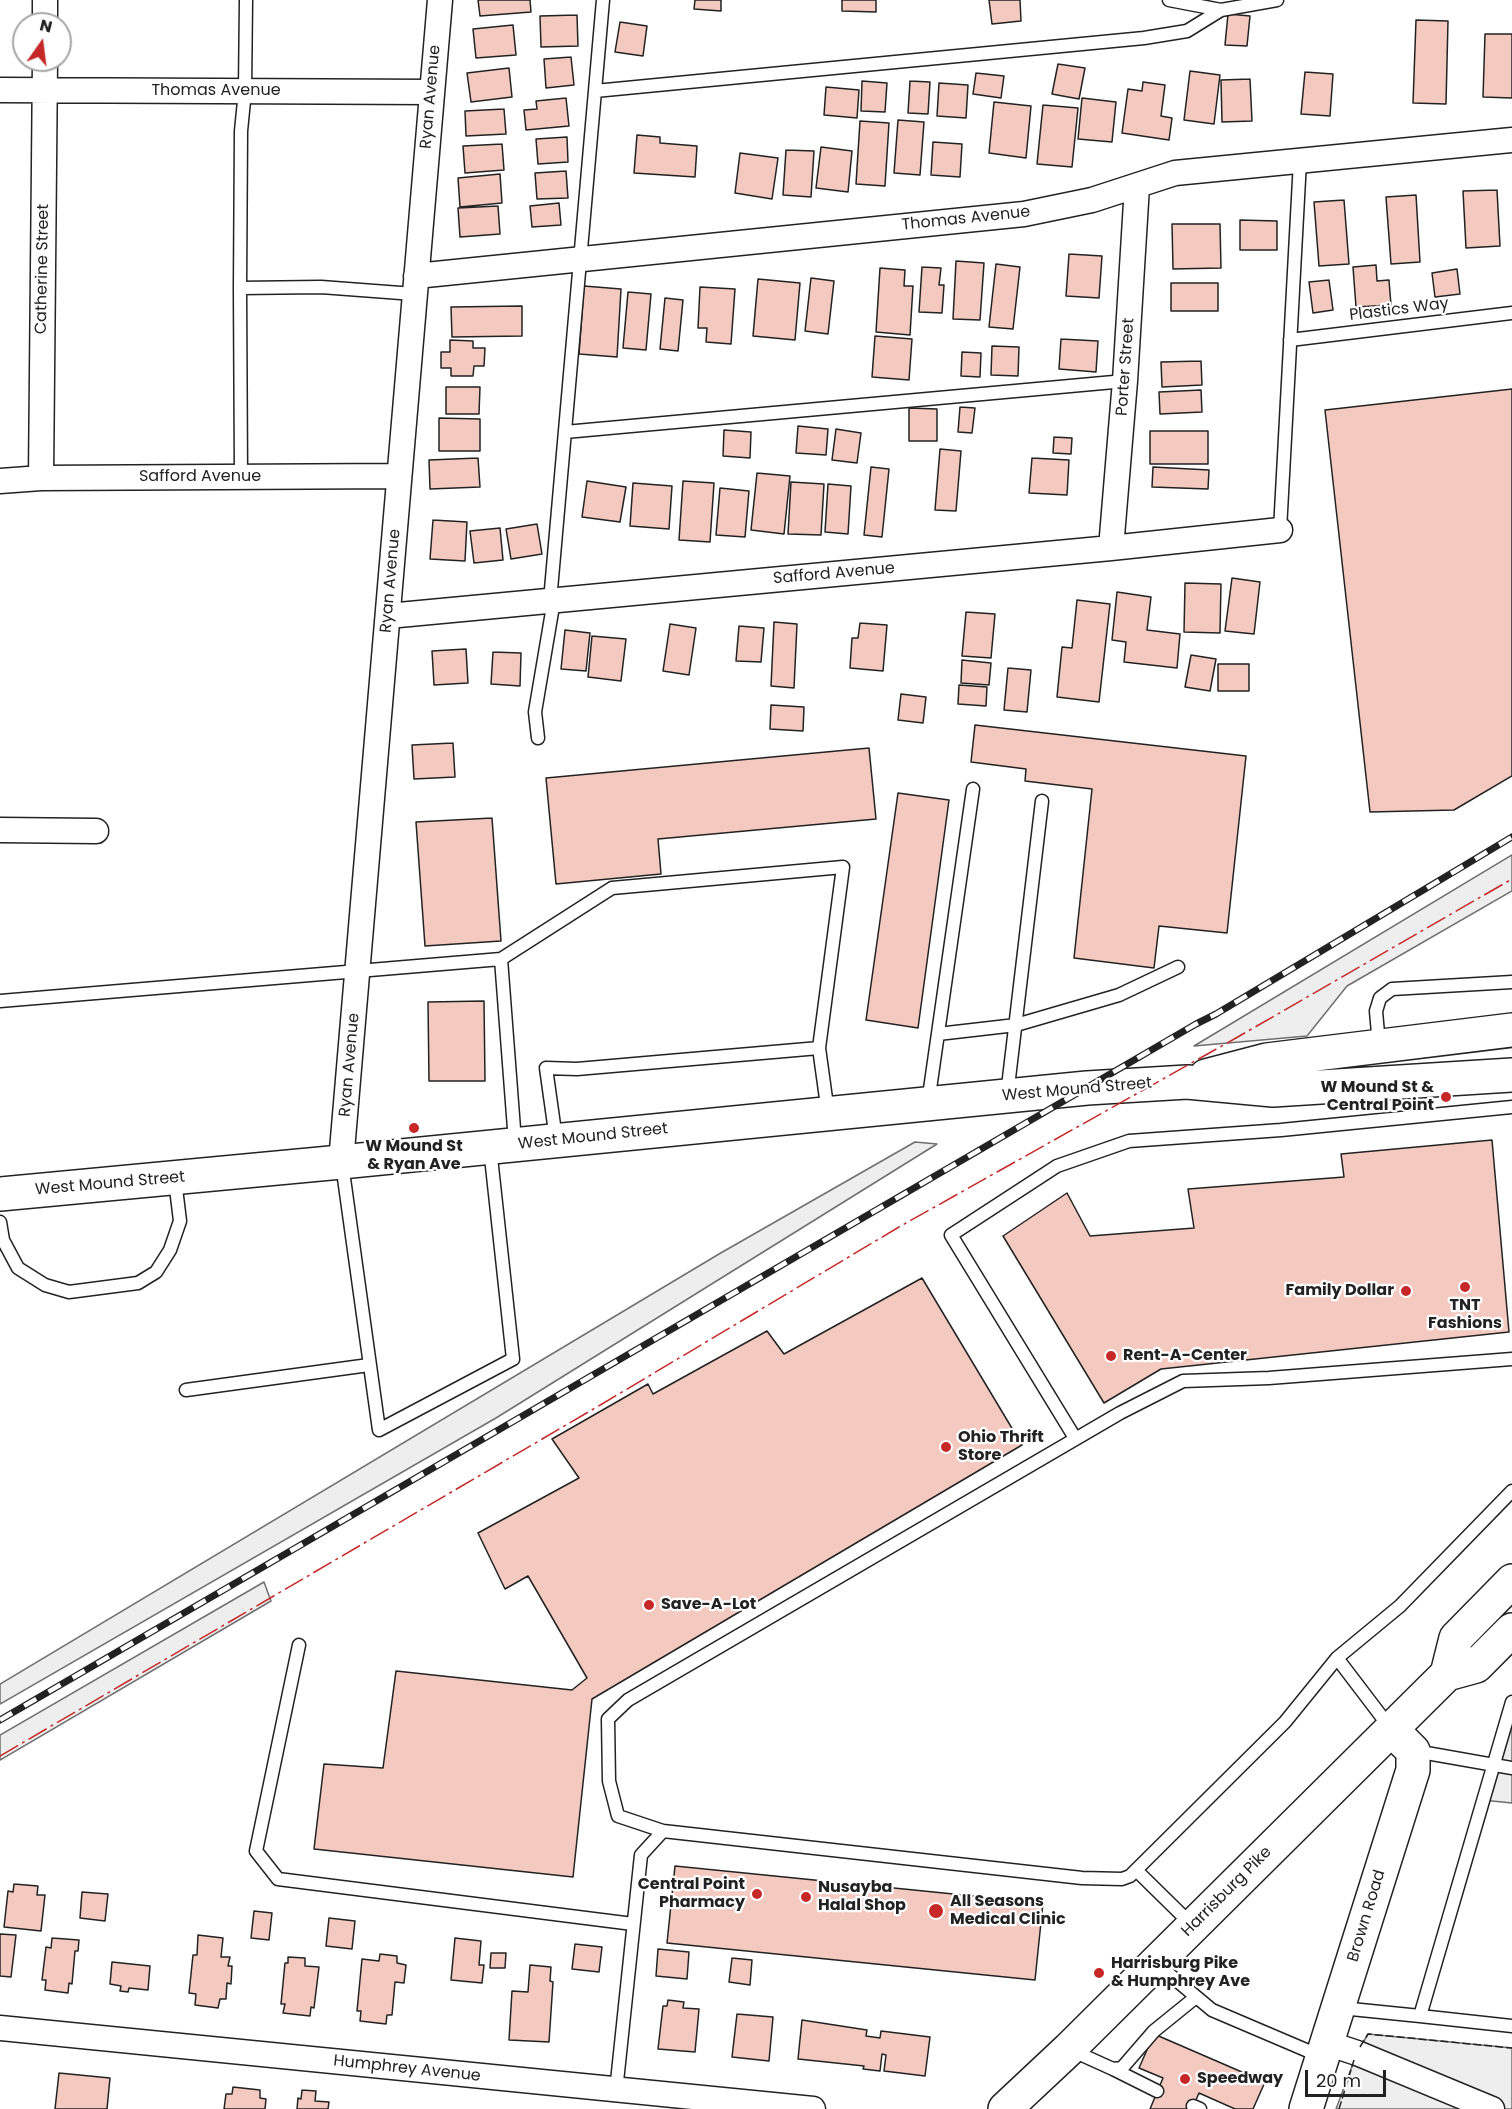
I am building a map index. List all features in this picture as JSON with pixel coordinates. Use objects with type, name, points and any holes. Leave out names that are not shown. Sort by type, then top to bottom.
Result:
[{"type":"main road","name":"West Mound Street","points":[[1187,1082],[1267,1060],[1512,1030]]},
{"type":"main road","name":"West Mound Street","points":[[0,1194],[1087,1088],[1187,1082],[1273,1090],[1512,1075]]},
{"type":"main road","points":[[1512,1581],[1456,1638],[1447,1674],[1476,1666],[1512,1630]]},
{"type":"main road","name":"Harrisburg Pike","points":[[1005,2109],[1193,1926],[1402,1740],[1447,1674]]},
{"type":"main road","name":"Brown Road","points":[[1306,2109],[1413,1770],[1402,1740]]},
{"type":"street","name":"Ryan Avenue","points":[[341,1162],[440,0]]},
{"type":"street","name":"Catherine Street","points":[[41,478],[45,72]]},
{"type":"street","name":"Thomas Avenue","points":[[0,90],[432,92]]},
{"type":"street","name":"Thomas Avenue","points":[[415,285],[580,259],[1024,214],[1092,200],[1175,173],[1512,140]]},
{"type":"street","name":"Porter Street","points":[[1111,548],[1125,381],[1137,186]]},
{"type":"street","name":"Safford Avenue","points":[[0,481],[41,478],[399,476]]},
{"type":"street","name":"Safford Avenue","points":[[388,616],[1280,530]]},
{"type":"street","points":[[0,830],[96,831]]},
{"type":"street","name":"Humphrey Avenue","points":[[0,2028],[813,2109]]},
{"type":"street","points":[[1325,2050],[1357,2053],[1492,2109]]},
{"type":"lane","points":[[241,477],[241,130],[245,91],[246,0]]},
{"type":"lane","points":[[538,738],[535,712],[552,600],[603,0]]},
{"type":"lane","points":[[1168,0],[1221,10],[1278,0]]},
{"type":"lane","points":[[595,91],[1144,38],[1187,31],[1221,10]]},
{"type":"lane","points":[[1280,530],[1300,161]]},
{"type":"lane","points":[[240,288],[415,285]]},
{"type":"lane","name":"Plastics Way","points":[[1290,340],[1512,313]]},
{"type":"lane","points":[[565,432],[1125,381]]},
{"type":"lane","points":[[928,1104],[973,789]]},
{"type":"lane","points":[[1007,1096],[1042,801]]},
{"type":"lane","points":[[0,1001],[501,959],[612,888],[843,867],[819,1048],[828,1114]]},
{"type":"lane","points":[[341,1162],[379,1430],[513,1359],[502,1146],[501,959]]},
{"type":"lane","points":[[938,1034],[1016,1026],[1119,995],[1178,967]]},
{"type":"lane","points":[[1379,1046],[1376,1011],[1380,998],[1392,989],[1512,982]]},
{"type":"lane","points":[[556,1141],[546,1068],[577,1069],[819,1048]]},
{"type":"lane","points":[[1076,1438],[951,1235],[1057,1166],[1129,1141],[1281,1130],[1512,1107]]},
{"type":"lane","points":[[0,1222],[3,1240],[18,1268],[45,1285],[69,1292],[138,1283],[156,1272],[174,1240],[180,1221],[175,1178]]},
{"type":"lane","points":[[1512,1359],[1269,1378],[1183,1381],[1120,1413],[628,1700],[608,1719],[609,1781],[618,1816],[663,1831],[1082,1878],[1122,1879],[1130,1876],[1286,1722],[1337,1658],[1400,1606],[1512,1491]]},
{"type":"lane","points":[[186,1390],[369,1365]]},
{"type":"lane","points":[[299,1645],[256,1851],[278,1879],[633,1924]]},
{"type":"lane","points":[[1337,1658],[1402,1740],[1512,1768]]},
{"type":"lane","points":[[1420,2016],[1512,1702]]},
{"type":"lane","points":[[616,2091],[641,1855],[663,1831]]},
{"type":"lane","points":[[1136,1870],[1193,1926]]},
{"type":"lane","points":[[1156,1963],[1212,2010],[1325,2050]]},
{"type":"lane","points":[[1113,2068],[1122,2068],[1154,2031],[1196,1997]]},
{"type":"lane","points":[[1338,2007],[1512,2026]]},
{"type":"lane","points":[[1069,2049],[1158,2091]]},
{"type":"shaded area","points":[[1512,855],[1512,891],[1347,986],[1307,1036],[1194,1046]]},
{"type":"shaded area","points":[[915,1142],[937,1144],[496,1418],[0,1704],[0,1684],[719,1254]]},
{"type":"shaded area","points":[[264,1582],[271,1601],[0,1760],[0,1735]]},
{"type":"shaded area","points":[[1512,1720],[1512,1803],[1482,1800]]},
{"type":"shaded area","points":[[1368,2034],[1512,2048],[1512,2109],[1336,2109],[1357,2053]]},
{"type":"building","points":[[478,0],[530,0],[531,12],[480,16]]},
{"type":"building","points":[[695,0],[721,0],[721,11],[694,9]]},
{"type":"building","points":[[842,0],[876,0],[876,12],[842,11]]},
{"type":"building","points":[[989,0],[1020,0],[1021,21],[992,24]]},
{"type":"building","points":[[1228,14],[1250,16],[1247,46],[1225,45]]},
{"type":"building","points":[[577,15],[578,46],[541,47],[540,16]]},
{"type":"building","points":[[1416,20],[1448,21],[1446,104],[1413,103]]},
{"type":"building","points":[[620,22],[647,26],[643,56],[615,52]]},
{"type":"building","points":[[513,25],[516,55],[476,58],[473,29]]},
{"type":"building","points":[[1485,34],[1512,34],[1512,98],[1483,97]]},
{"type":"building","points":[[571,57],[574,85],[546,88],[544,59]]},
{"type":"building","points":[[1058,64],[1085,68],[1079,99],[1052,94]]},
{"type":"building","points":[[509,68],[512,97],[471,102],[467,73]]},
{"type":"building","points":[[1190,71],[1220,75],[1214,124],[1184,120]]},
{"type":"building","points":[[1305,72],[1333,74],[1330,116],[1301,114]]},
{"type":"building","points":[[976,73],[1004,76],[1001,98],[973,94]]},
{"type":"building","points":[[1250,79],[1252,121],[1222,122],[1221,80]]},
{"type":"building","points":[[862,81],[887,83],[885,112],[861,111]]},
{"type":"building","points":[[910,81],[930,82],[928,114],[908,113]]},
{"type":"building","points":[[1143,82],[1165,85],[1161,116],[1172,118],[1169,140],[1122,133],[1128,89],[1142,91]]},
{"type":"building","points":[[939,83],[968,85],[966,118],[937,116]]},
{"type":"building","points":[[826,87],[859,90],[857,118],[824,115]]},
{"type":"building","points":[[566,98],[569,126],[526,130],[524,110],[537,109],[536,101]]},
{"type":"building","points":[[1082,98],[1116,102],[1112,142],[1078,139]]},
{"type":"building","points":[[994,102],[1031,106],[1026,158],[989,153]]},
{"type":"building","points":[[1043,105],[1078,108],[1072,167],[1037,164]]},
{"type":"building","points":[[504,109],[506,134],[466,136],[465,111]]},
{"type":"building","points":[[898,120],[924,122],[920,175],[894,173]]},
{"type":"building","points":[[860,121],[889,123],[885,186],[856,184]]},
{"type":"building","points":[[637,135],[660,137],[660,143],[697,146],[695,177],[634,173]]},
{"type":"building","points":[[567,137],[568,162],[538,164],[536,139]]},
{"type":"building","points":[[933,142],[962,144],[960,177],[931,175]]},
{"type":"building","points":[[502,144],[504,170],[465,173],[463,146]]},
{"type":"building","points":[[821,147],[852,151],[848,192],[816,188]]},
{"type":"building","points":[[786,150],[814,151],[811,197],[783,195]]},
{"type":"building","points":[[740,153],[778,158],[772,199],[735,193]]},
{"type":"building","points":[[566,171],[568,198],[537,199],[535,173]]},
{"type":"building","points":[[500,174],[502,203],[460,207],[458,178]]},
{"type":"building","points":[[1497,190],[1500,246],[1466,248],[1463,191]]},
{"type":"building","points":[[1416,195],[1420,262],[1391,264],[1386,197]]},
{"type":"building","points":[[1344,200],[1349,264],[1319,266],[1314,202]]},
{"type":"building","points":[[559,203],[561,225],[532,227],[530,206]]},
{"type":"building","points":[[498,206],[500,234],[460,237],[458,208]]},
{"type":"building","points":[[1240,220],[1277,221],[1277,250],[1240,250]]},
{"type":"building","points":[[1172,224],[1220,224],[1221,268],[1173,269]]},
{"type":"building","points":[[1069,254],[1102,256],[1099,298],[1066,296]]},
{"type":"building","points":[[956,261],[984,263],[980,320],[953,319]]},
{"type":"building","points":[[996,264],[1020,267],[1013,329],[989,327]]},
{"type":"building","points":[[1376,265],[1377,281],[1389,280],[1391,305],[1356,307],[1353,267]]},
{"type":"building","points":[[922,267],[941,268],[939,285],[944,285],[942,313],[919,312]]},
{"type":"building","points":[[880,268],[905,270],[904,286],[913,286],[910,335],[876,332]]},
{"type":"building","points":[[1457,269],[1460,294],[1435,297],[1432,273]]},
{"type":"building","points":[[811,278],[834,281],[828,334],[805,331]]},
{"type":"building","points":[[758,279],[800,283],[795,340],[753,336]]},
{"type":"building","points":[[1329,280],[1333,310],[1313,313],[1309,282]]},
{"type":"building","points":[[1171,283],[1218,283],[1218,311],[1171,311]]},
{"type":"building","points":[[584,286],[621,289],[617,357],[579,354]]},
{"type":"building","points":[[700,287],[735,289],[731,344],[706,342],[707,328],[698,328]]},
{"type":"building","points":[[628,292],[651,294],[646,350],[623,348]]},
{"type":"building","points":[[665,298],[683,300],[678,351],[660,349]]},
{"type":"building","points":[[522,306],[522,336],[452,337],[451,307]]},
{"type":"building","points":[[875,336],[912,339],[909,380],[872,377]]},
{"type":"building","points":[[1061,339],[1098,341],[1096,372],[1059,369]]},
{"type":"building","points":[[450,340],[473,341],[473,348],[485,348],[484,366],[474,366],[473,376],[451,376],[451,368],[441,368],[441,352],[450,352]]},
{"type":"building","points":[[992,346],[1019,347],[1018,376],[991,375]]},
{"type":"building","points":[[962,352],[981,353],[980,377],[961,376]]},
{"type":"building","points":[[1201,361],[1202,385],[1162,387],[1161,362]]},
{"type":"building","points":[[446,387],[480,387],[479,414],[446,414]]},
{"type":"building","points":[[1512,389],[1512,776],[1454,810],[1370,812],[1325,410]]},
{"type":"building","points":[[1201,390],[1202,412],[1160,414],[1159,392]]},
{"type":"building","points":[[960,407],[975,408],[972,433],[958,432]]},
{"type":"building","points":[[909,408],[937,409],[937,441],[909,441]]},
{"type":"building","points":[[439,418],[480,419],[480,451],[439,451]]},
{"type":"building","points":[[798,426],[828,429],[826,455],[796,453]]},
{"type":"building","points":[[836,429],[861,433],[857,463],[832,460]]},
{"type":"building","points":[[724,430],[751,432],[750,458],[723,456]]},
{"type":"building","points":[[1150,431],[1208,431],[1208,464],[1150,464]]},
{"type":"building","points":[[1054,437],[1072,438],[1071,454],[1053,453]]},
{"type":"building","points":[[940,449],[961,451],[956,511],[935,510]]},
{"type":"building","points":[[478,458],[480,487],[430,489],[429,460]]},
{"type":"building","points":[[1032,458],[1069,460],[1067,495],[1029,493]]},
{"type":"building","points":[[871,467],[889,469],[882,537],[864,535]]},
{"type":"building","points":[[1153,467],[1209,470],[1208,489],[1152,487]]},
{"type":"building","points":[[757,473],[790,476],[784,534],[751,530]]},
{"type":"building","points":[[587,481],[626,487],[620,522],[582,517]]},
{"type":"building","points":[[683,481],[714,483],[710,542],[679,540]]},
{"type":"building","points":[[791,482],[824,484],[821,535],[788,534]]},
{"type":"building","points":[[633,483],[672,486],[669,529],[630,526]]},
{"type":"building","points":[[828,484],[851,486],[848,534],[825,532]]},
{"type":"building","points":[[720,488],[749,491],[745,537],[716,535]]},
{"type":"building","points":[[433,520],[467,522],[465,561],[430,559]]},
{"type":"building","points":[[537,524],[542,554],[511,559],[506,529]]},
{"type":"building","points":[[500,528],[503,560],[474,563],[470,531]]},
{"type":"building","points":[[1232,578],[1260,582],[1254,634],[1225,631]]},
{"type":"building","points":[[1185,583],[1221,584],[1220,633],[1184,632]]},
{"type":"building","points":[[1117,592],[1151,597],[1147,630],[1180,634],[1177,668],[1124,662],[1126,642],[1112,640]]},
{"type":"building","points":[[1077,600],[1110,604],[1099,702],[1057,697],[1062,647],[1072,648]]},
{"type":"building","points":[[966,612],[995,614],[991,658],[962,656]]},
{"type":"building","points":[[774,622],[797,624],[794,688],[771,686]]},
{"type":"building","points":[[860,623],[887,625],[883,671],[850,668],[852,638],[858,638]]},
{"type":"building","points":[[670,624],[696,628],[689,675],[663,671]]},
{"type":"building","points":[[739,626],[764,628],[761,662],[736,661]]},
{"type":"building","points":[[565,630],[590,633],[586,671],[561,669]]},
{"type":"building","points":[[592,636],[626,639],[621,681],[588,677]]},
{"type":"building","points":[[466,649],[468,683],[434,685],[432,651]]},
{"type":"building","points":[[493,652],[521,653],[520,686],[491,684]]},
{"type":"building","points":[[1191,655],[1216,659],[1210,691],[1185,687]]},
{"type":"building","points":[[962,660],[991,663],[989,685],[961,683]]},
{"type":"building","points":[[1218,664],[1249,664],[1249,691],[1218,691]]},
{"type":"building","points":[[1008,668],[1031,670],[1027,712],[1004,710]]},
{"type":"building","points":[[959,685],[987,687],[986,706],[958,704]]},
{"type":"building","points":[[901,694],[926,697],[923,723],[898,720]]},
{"type":"building","points":[[771,705],[804,707],[803,731],[770,729]]},
{"type":"building","points":[[975,725],[1246,756],[1227,933],[1159,926],[1154,968],[1074,958],[1092,789],[1025,781],[1026,769],[971,762]]},
{"type":"building","points":[[453,743],[455,777],[414,779],[412,745]]},
{"type":"building","points":[[869,748],[876,819],[658,839],[661,874],[556,884],[546,778]]},
{"type":"building","points":[[898,793],[949,800],[918,1028],[866,1020]]},
{"type":"building","points":[[492,818],[501,941],[425,946],[416,822]]},
{"type":"building","points":[[484,1001],[485,1081],[429,1081],[428,1002]]},
{"type":"building","points":[[1492,1140],[1509,1332],[1161,1369],[1104,1403],[1003,1236],[1067,1193],[1090,1236],[1194,1228],[1188,1189],[1344,1177],[1341,1154]]},
{"type":"building","points":[[922,1278],[1022,1445],[592,1699],[573,1877],[314,1849],[324,1764],[383,1768],[396,1671],[572,1690],[587,1678],[528,1576],[505,1589],[478,1533],[579,1478],[552,1439],[648,1384],[653,1394],[767,1331],[784,1354]]},
{"type":"building","points":[[675,1866],[1043,1903],[1035,1980],[667,1943]]},
{"type":"building","points":[[14,1884],[38,1886],[37,1895],[45,1895],[41,1931],[4,1927],[8,1891],[13,1892]]},
{"type":"building","points":[[82,1892],[108,1894],[105,1921],[80,1918]]},
{"type":"building","points":[[254,1911],[272,1913],[269,1940],[251,1938]]},
{"type":"building","points":[[329,1918],[355,1921],[352,1949],[326,1946]]},
{"type":"building","points":[[0,1934],[16,1935],[11,1977],[0,1976]]},
{"type":"building","points":[[198,1935],[223,1938],[221,1957],[230,1957],[228,1966],[232,1966],[231,1984],[227,1983],[226,1999],[220,1999],[218,2008],[195,2005],[196,1994],[189,1993],[193,1955],[197,1955]]},
{"type":"building","points":[[52,1938],[79,1940],[78,1951],[75,1951],[72,1984],[69,1983],[68,1993],[45,1990],[46,1980],[42,1980],[46,1947],[51,1948]]},
{"type":"building","points":[[455,1938],[481,1941],[479,1965],[484,1965],[482,1983],[451,1980]]},
{"type":"building","points":[[575,1944],[602,1947],[599,1972],[572,1969]]},
{"type":"building","points":[[658,1949],[689,1952],[687,1979],[656,1976]]},
{"type":"building","points":[[491,1953],[506,1953],[505,1968],[490,1968]]},
{"type":"building","points":[[380,1954],[397,1956],[397,1963],[406,1965],[404,1983],[395,1982],[392,2015],[387,2015],[386,2024],[360,2021],[361,2011],[357,2011],[362,1959],[379,1961]]},
{"type":"building","points":[[288,1957],[305,1958],[305,1966],[319,1967],[314,2008],[311,2007],[310,2016],[283,2013],[285,2004],[281,2004],[285,1963],[288,1963]]},
{"type":"building","points":[[732,1958],[752,1960],[750,1985],[729,1982]]},
{"type":"building","points":[[112,1962],[150,1966],[148,1990],[129,1988],[128,1992],[120,1991],[121,1986],[110,1984]]},
{"type":"building","points":[[530,1965],[551,1967],[550,1981],[553,1982],[549,2042],[509,2040],[512,1991],[528,1992]]},
{"type":"building","points":[[668,2000],[684,2002],[683,2008],[699,2009],[695,2052],[658,2049],[663,2006],[667,2006]]},
{"type":"building","points":[[737,2014],[773,2017],[769,2061],[732,2057]]},
{"type":"building","points":[[802,2020],[867,2030],[866,2036],[880,2038],[881,2031],[930,2037],[925,2076],[884,2071],[886,2055],[882,2054],[880,2071],[863,2069],[864,2066],[798,2059]]},
{"type":"building","points":[[1154,2034],[1265,2082],[1253,2109],[1235,2109],[1199,2093],[1192,2109],[1150,2109],[1163,2078],[1139,2068]]},
{"type":"building","points":[[59,2073],[110,2078],[107,2109],[55,2109]]},
{"type":"building","points":[[233,2087],[260,2090],[260,2098],[266,2099],[265,2109],[224,2109],[226,2094],[232,2094]]},
{"type":"building","points":[[302,2090],[316,2091],[315,2101],[329,2102],[328,2109],[297,2109],[298,2098],[301,2099]]},
{"type":"railway","points":[[0,1720],[1216,1014],[1512,837]]},
{"type":"fence","points":[[1360,2047],[1368,2034],[1512,2048]]},
{"type":"fence","points":[[1339,2109],[1354,2060]]},
{"type":"power","points":[[0,1756],[602,1404],[899,1227],[1236,1038],[1512,879]]},
{"type":"place","name":"W Mound St & Central Point","points":[[1446,1097]]},
{"type":"place","name":"W Mound St & Ryan Ave","points":[[414,1128]]},
{"type":"place","name":"TNT Fashions","points":[[1465,1287]]},
{"type":"place","name":"Family Dollar","points":[[1406,1291]]},
{"type":"place","name":"Rent-A-Center","points":[[1111,1356]]},
{"type":"place","name":"Ohio Thrift Store","points":[[946,1447]]},
{"type":"place","name":"Save-A-Lot","points":[[649,1605]]},
{"type":"place","name":"Central Point Pharmacy","points":[[757,1894]]},
{"type":"place","name":"Nusayba Halal Shop","points":[[806,1897]]},
{"type":"place","name":"All Seasons Medical Clinic","points":[[936,1911]]},
{"type":"place","name":"Harrisburg Pike & Humphrey Ave","points":[[1099,1973]]},
{"type":"place","name":"Speedway","points":[[1185,2079]]}]
